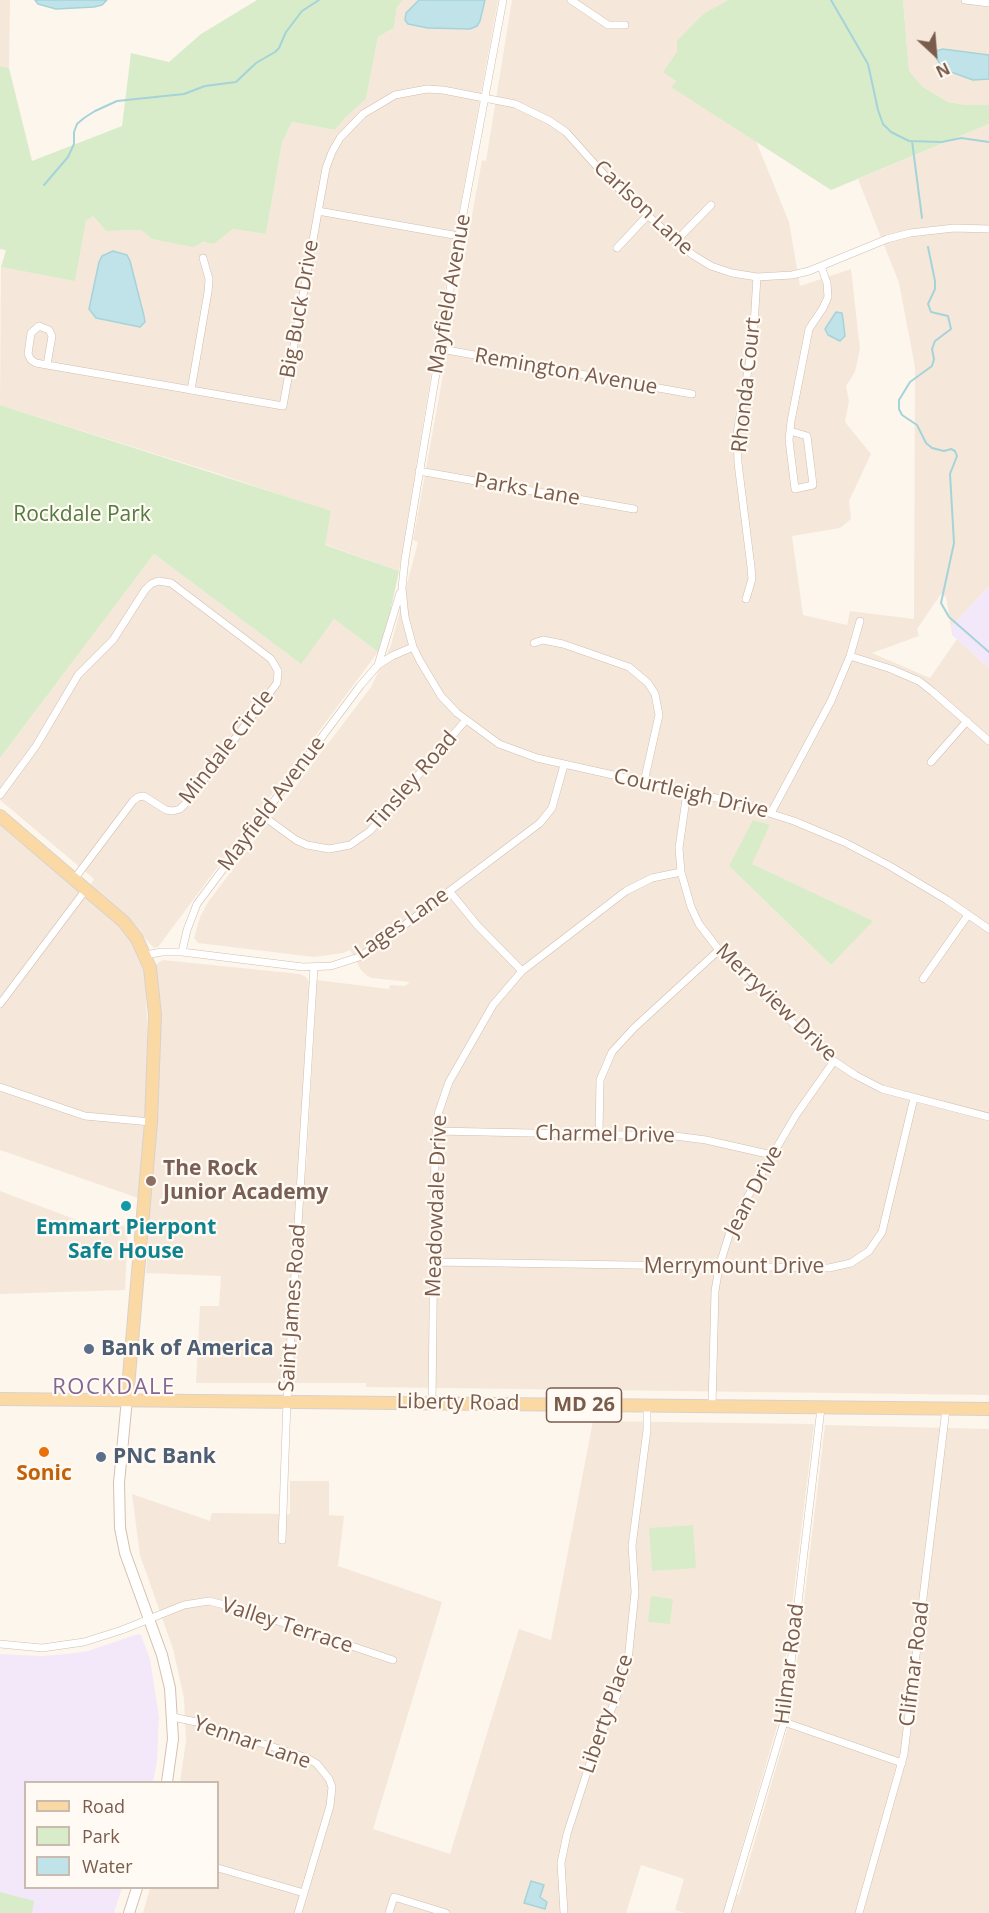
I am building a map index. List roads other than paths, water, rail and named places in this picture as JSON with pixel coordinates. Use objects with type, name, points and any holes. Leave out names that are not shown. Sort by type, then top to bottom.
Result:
[{"type":"main road","points":[[0,816],[87,888],[124,922],[137,939],[145,955],[151,978],[155,1015],[151,1122],[128,1399]]},
{"type":"main road","name":"Liberty Road","points":[[0,1399],[989,1409]]},
{"type":"street","name":"Mayfield Avenue","points":[[182,952],[186,930],[197,904],[378,664],[402,588],[419,471],[459,236],[503,0]]},
{"type":"street","points":[[571,0],[608,25],[625,25]]},
{"type":"street","points":[[965,0],[989,3]]},
{"type":"street","name":"Big Buck Drive","points":[[47,365],[283,406],[326,168],[332,152],[346,131],[363,114],[395,96],[427,89],[484,97]]},
{"type":"street","name":"Carlson Lane","points":[[484,97],[515,104],[535,112],[566,132],[608,178],[676,241],[711,266],[732,273],[757,277],[792,276],[887,239],[910,233],[954,228],[989,229]]},
{"type":"street","points":[[676,241],[711,205]]},
{"type":"street","points":[[318,211],[459,236]]},
{"type":"street","points":[[617,248],[648,214]]},
{"type":"street","points":[[191,390],[208,292],[209,279],[203,258]]},
{"type":"street","points":[[790,431],[807,436],[813,485],[795,489],[789,448],[790,431],[809,329],[828,297],[827,283],[821,266]]},
{"type":"street","name":"Rhonda Court","points":[[746,598],[752,579],[752,567],[738,462],[737,433],[753,341],[757,277]]},
{"type":"street","points":[[39,326],[49,330],[52,336],[47,365],[36,363],[28,354],[31,333],[39,326]]},
{"type":"street","name":"Remington Avenue","points":[[441,349],[692,394]]},
{"type":"street","name":"Parks Lane","points":[[419,471],[634,509]]},
{"type":"street","name":"Mindale Circle","points":[[0,795],[36,746],[78,675],[113,640],[151,584],[158,581],[171,583],[271,659],[278,671],[277,683],[186,802],[173,811],[166,810],[144,796],[138,797],[75,878]]},
{"type":"street","name":"Mayfield Avenue","points":[[378,664],[413,647],[405,617],[402,588]]},
{"type":"street","points":[[771,813],[831,700],[850,656],[860,621]]},
{"type":"street","points":[[534,643],[543,640],[563,644],[628,667],[648,683],[655,694],[659,715],[644,782]]},
{"type":"street","name":"Courtleigh Drive","points":[[413,647],[432,683],[448,704],[465,721],[499,744],[526,755],[564,765],[771,813],[844,842],[898,871],[989,929]]},
{"type":"street","points":[[850,656],[919,681],[989,741]]},
{"type":"street","name":"Tinsley Road","points":[[263,816],[306,845],[329,849],[350,845],[370,831],[465,721]]},
{"type":"street","points":[[930,762],[967,721]]},
{"type":"street","name":"Lages Lane","points":[[145,955],[182,952],[287,966],[314,967],[340,964],[359,957],[450,892],[547,817],[556,799],[564,765]]},
{"type":"street","name":"Merryview Drive","points":[[687,792],[679,848],[681,872],[691,907],[699,924],[719,950],[834,1061],[882,1089],[989,1117]]},
{"type":"street","name":"Meadowdale Drive","points":[[432,1403],[436,1131],[438,1114],[449,1082],[493,1005],[522,971],[626,891],[652,878],[681,872]]},
{"type":"street","points":[[0,1004],[87,888]]},
{"type":"street","points":[[450,892],[522,971]]},
{"type":"street","points":[[923,979],[969,915]]},
{"type":"street","points":[[599,1134],[600,1080],[612,1052],[719,950]]},
{"type":"street","name":"Saint James Road","points":[[282,1540],[287,1401],[314,967]]},
{"type":"street","name":"Jean Drive","points":[[712,1407],[714,1314],[719,1267],[737,1218],[772,1155],[806,1099],[834,1061]]},
{"type":"street","points":[[0,1087],[86,1116],[151,1122]]},
{"type":"street","name":"Merrymount Drive","points":[[434,1263],[829,1268],[851,1263],[869,1251],[876,1243],[884,1222],[914,1098]]},
{"type":"street","name":"Charmel Drive","points":[[436,1131],[692,1138],[772,1155]]},
{"type":"street","points":[[128,1399],[119,1483],[120,1528],[125,1553],[147,1619],[162,1655],[170,1688],[173,1739],[167,1781]]},
{"type":"street","name":"Liberty Place","points":[[564,1913],[561,1863],[567,1834],[589,1766],[623,1680],[628,1661],[634,1592],[632,1546],[647,1430],[647,1406]]},
{"type":"street","name":"Hilmar Road","points":[[727,1913],[784,1722],[821,1408]]},
{"type":"street","name":"Clifmar Road","points":[[859,1913],[902,1763],[946,1409]]},
{"type":"street","name":"Valley Terrace","points":[[0,1644],[42,1648],[65,1645],[100,1637],[184,1605],[209,1601],[248,1611],[393,1660]]},
{"type":"street","name":"Yennar Lane","points":[[172,1717],[196,1722],[307,1758],[324,1772],[332,1787],[330,1806],[298,1913]]},
{"type":"street","points":[[784,1722],[902,1763]]},
{"type":"street","points":[[219,1868],[304,1893]]},
{"type":"street","points":[[129,1913],[136,1889]]},
{"type":"street","points":[[389,1913],[394,1897],[446,1913]]},
{"type":"water","points":[[35,0],[107,0],[102,5],[94,7],[56,9],[38,4]]},
{"type":"water","points":[[419,0],[485,0],[480,21],[477,26],[470,29],[428,28],[408,24],[405,20],[406,13]]},
{"type":"water","points":[[943,49],[989,55],[989,79],[973,80],[943,69],[935,56],[936,51]]},
{"type":"water","points":[[113,251],[127,255],[130,261],[145,322],[140,327],[96,318],[89,309],[99,262],[102,256]]},
{"type":"water","points":[[836,312],[842,313],[843,319],[845,336],[840,341],[828,335],[825,329]]},
{"type":"water","points":[[531,1881],[544,1885],[540,1897],[547,1902],[545,1909],[524,1903]]},
{"type":"waterway","points":[[44,185],[68,157],[74,144],[77,124],[84,118],[117,101],[184,94],[205,86],[236,82],[256,63],[275,52],[286,32],[302,11],[319,0]]},
{"type":"waterway","points":[[831,0],[868,64],[878,110],[883,124],[891,132],[909,141],[942,142],[961,138],[989,142]]},
{"type":"waterway","points":[[912,141],[922,218]]},
{"type":"waterway","points":[[928,247],[935,281],[935,289],[928,304],[931,312],[948,316],[951,329],[935,341],[932,349],[934,359],[932,366],[910,382],[899,400],[899,409],[902,415],[917,425],[926,443],[932,448],[944,451],[951,449],[957,456],[950,474],[954,543],[941,603],[949,617],[989,652]]},
{"type":"place","name":"The Rock Junior Academy","points":[[151,1181]]},
{"type":"place","name":"Emmart Pierpont Safe House","points":[[126,1206]]},
{"type":"place","name":"Bank of America","points":[[89,1349]]},
{"type":"place","name":"Sonic","points":[[44,1452]]},
{"type":"place","name":"PNC Bank","points":[[101,1457]]},
{"type":"district","name":"ROCKDALE","points":[[114,1388]]},
{"type":"park label","name":"Rockdale Park","points":[[82,515]]}]
